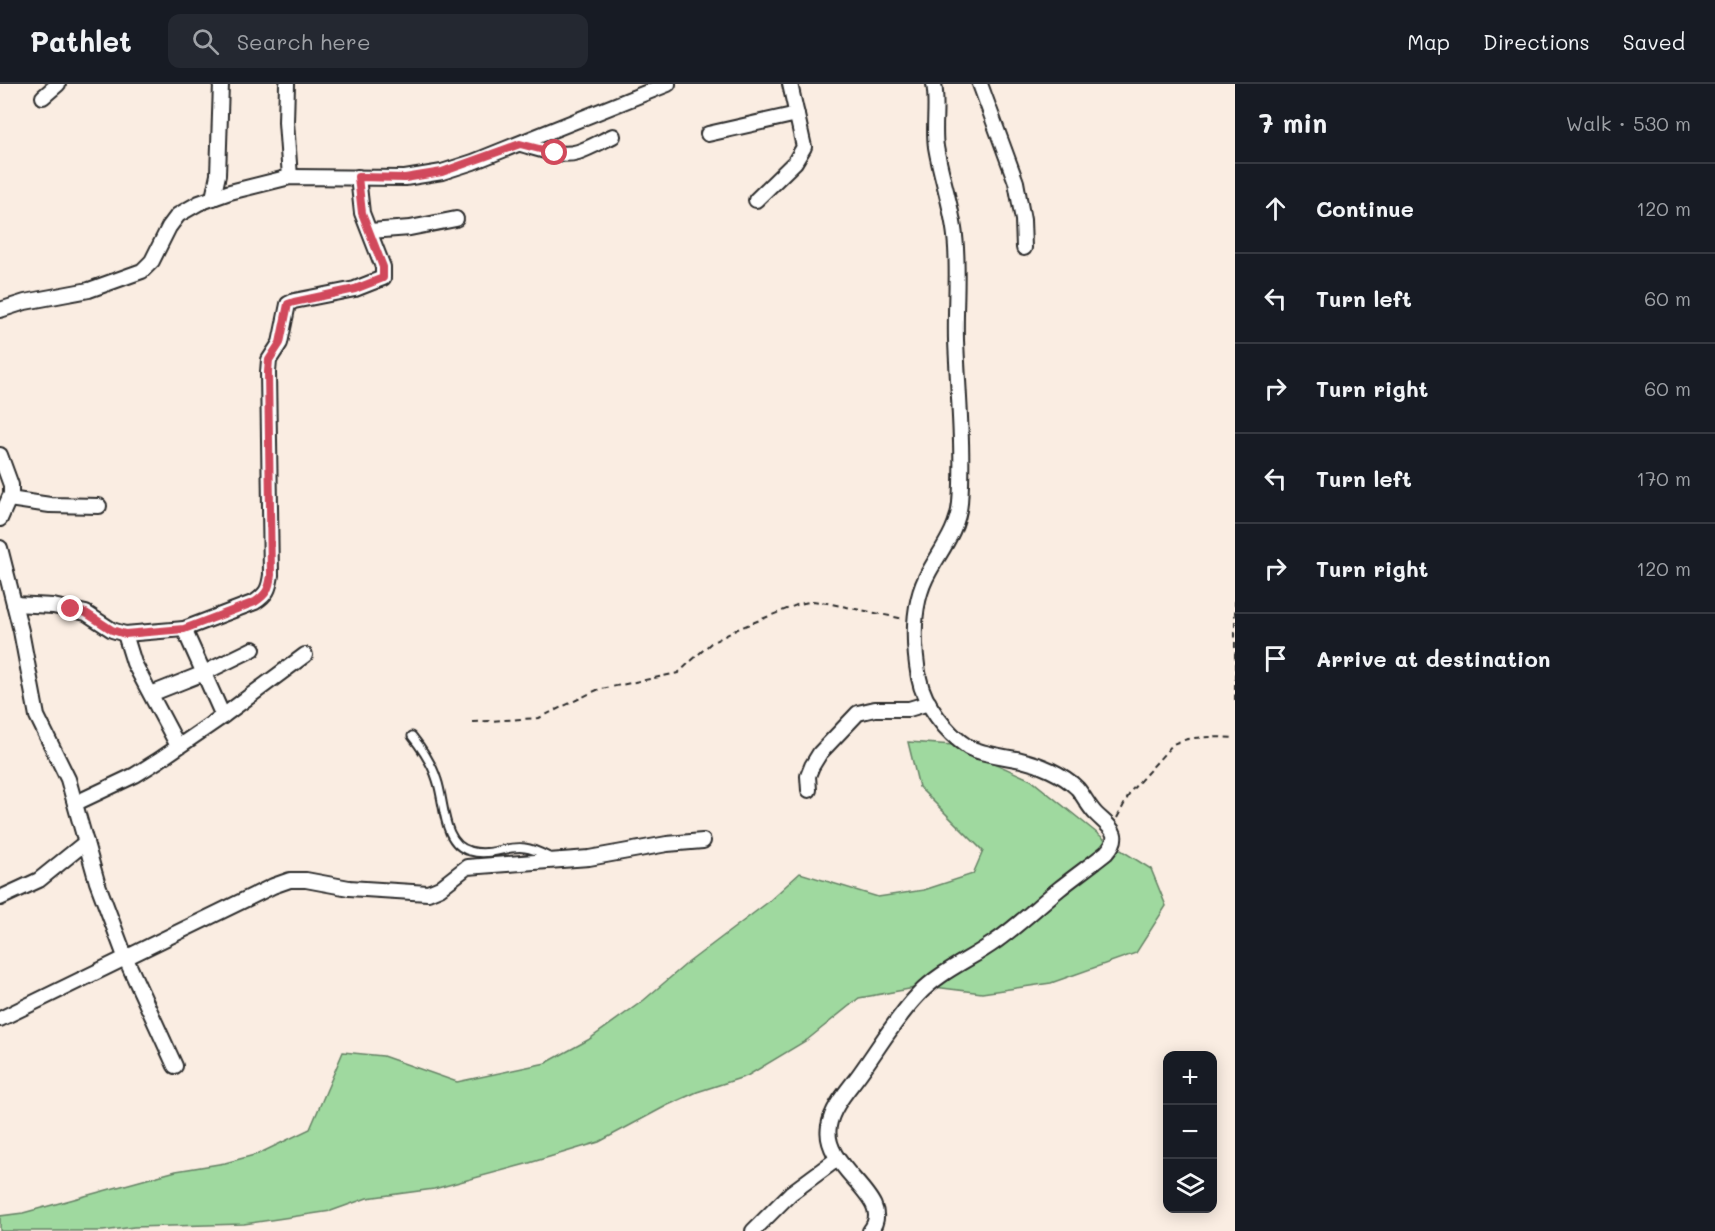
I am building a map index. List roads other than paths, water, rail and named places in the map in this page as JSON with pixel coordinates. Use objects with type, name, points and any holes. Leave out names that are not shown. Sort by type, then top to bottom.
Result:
[{"type":"street","points":[[43,97],[58,84]]},
{"type":"street","points":[[213,198],[218,175],[221,84]]},
{"type":"street","points":[[287,84],[286,122],[290,177]]},
{"type":"street","points":[[0,310],[25,302],[88,290],[142,271],[152,261],[169,226],[178,215],[213,198],[290,177],[405,178],[442,172],[520,144],[668,84]]},
{"type":"street","points":[[756,200],[801,154],[804,147],[790,84]]},
{"type":"street","points":[[870,1231],[877,1219],[872,1200],[837,1159],[828,1138],[829,1124],[839,1103],[917,995],[941,975],[995,942],[1106,853],[1114,843],[1111,829],[1070,783],[1034,764],[969,748],[947,729],[929,703],[920,680],[915,622],[924,584],[956,523],[960,504],[961,446],[956,341],[955,238],[937,149],[934,84]]},
{"type":"street","points":[[980,84],[1016,182],[1023,220],[1024,248]]},
{"type":"street","points":[[708,134],[798,114]]},
{"type":"street","points":[[520,144],[566,154],[577,152],[613,136]]},
{"type":"street","points":[[14,604],[53,606],[86,613],[112,630],[125,634],[184,629],[255,602],[266,595],[269,589],[271,553],[269,360],[280,343],[288,304],[355,289],[383,278],[383,267],[362,213],[358,177]]},
{"type":"street","points":[[370,231],[410,228],[456,219]]},
{"type":"street","points":[[0,455],[12,494],[0,519]]},
{"type":"street","points":[[9,499],[50,505],[99,506]]},
{"type":"street","points":[[0,548],[37,716],[68,779],[97,882],[126,959],[175,1066]]},
{"type":"street","points":[[184,629],[223,716]]},
{"type":"street","points":[[125,634],[134,663],[178,746]]},
{"type":"street","points":[[151,694],[204,673],[253,649]]},
{"type":"street","points":[[76,803],[135,775],[223,716],[305,655]]},
{"type":"street","points":[[809,790],[808,776],[820,753],[858,713],[875,709],[909,709],[929,703]]},
{"type":"street","points":[[0,1019],[262,891],[290,880],[306,880],[368,890],[428,893],[440,888],[467,867],[589,858],[667,844],[703,841]]},
{"type":"street","points":[[0,898],[39,880],[86,842]]},
{"type":"street","points":[[753,1231],[791,1193],[837,1159]]},
{"type":"lane","points":[[412,736],[430,759],[438,781],[450,832],[459,846],[474,852],[487,853],[525,848],[556,860]]}]
